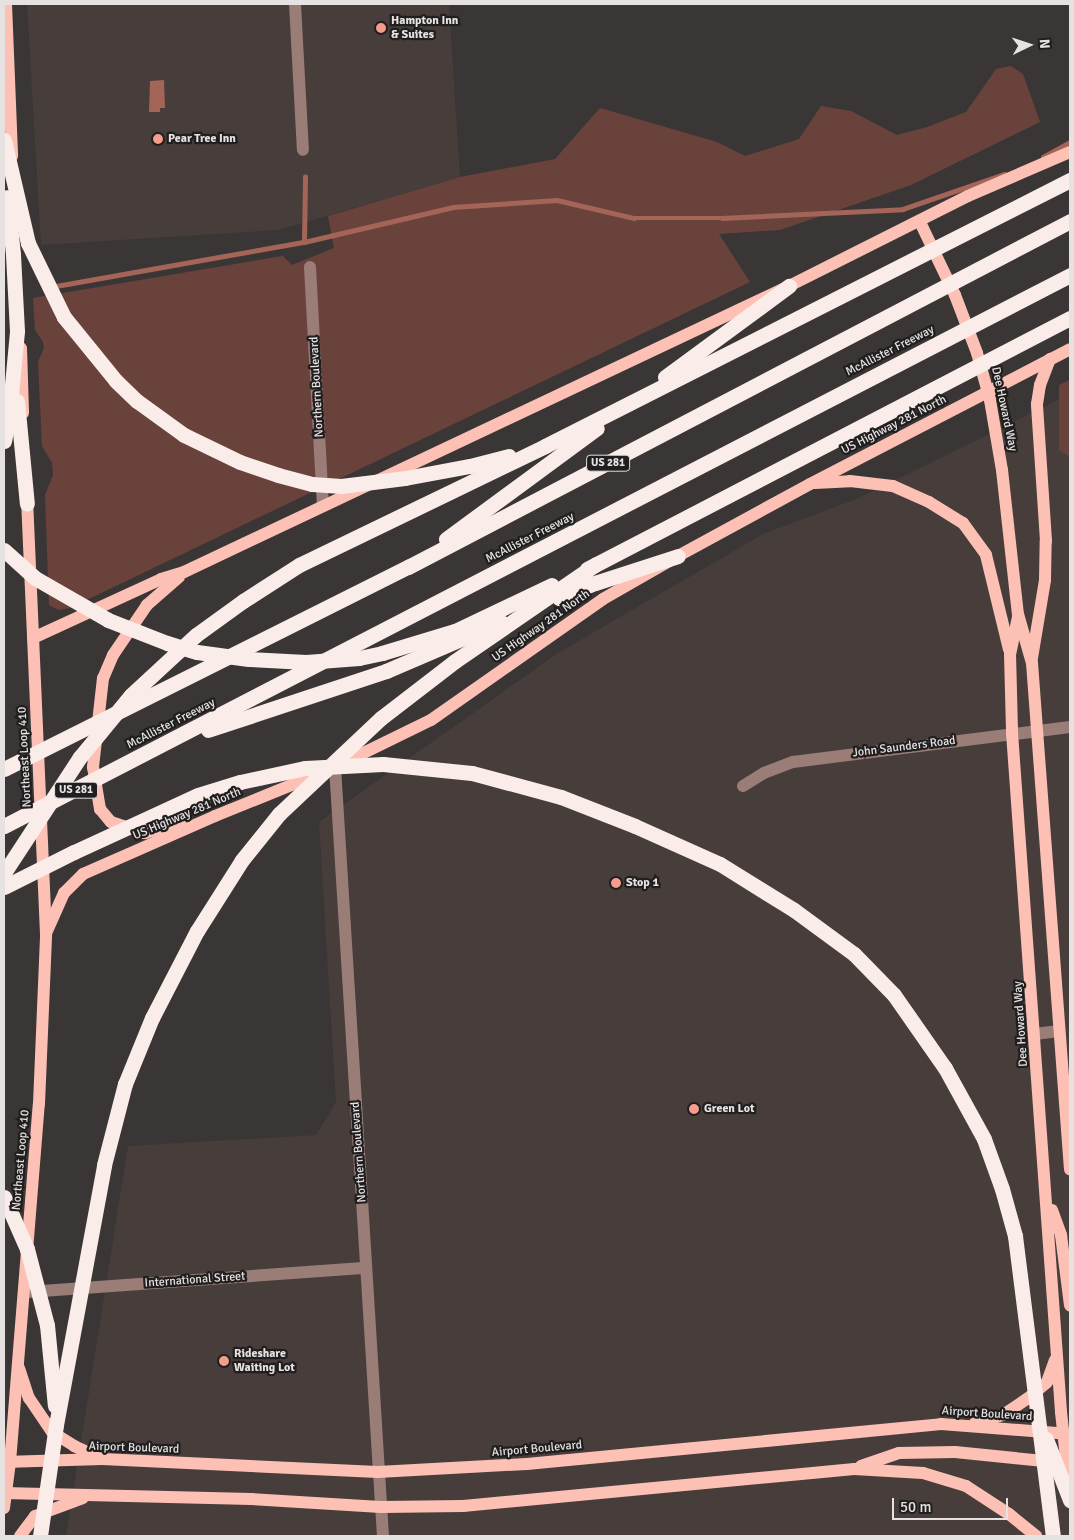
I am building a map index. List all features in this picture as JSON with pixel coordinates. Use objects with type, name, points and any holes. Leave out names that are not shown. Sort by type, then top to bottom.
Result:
[{"type":"highway","points":[[4,140],[28,243],[64,317],[116,381],[137,401],[184,435],[240,462],[278,475],[312,484],[340,486],[405,478],[470,466],[545,446]]},
{"type":"highway","points":[[4,163],[13,254],[16,331],[9,416],[4,441]]},
{"type":"highway","points":[[4,873],[80,756],[131,695],[196,635],[243,601],[299,565],[545,446],[1070,180]]},
{"type":"highway","name":"US 281","points":[[4,770],[408,567],[1070,222]]},
{"type":"highway","name":"McAllister Freeway","points":[[4,826],[1070,275]]},
{"type":"highway","points":[[4,281],[27,504]]},
{"type":"highway","points":[[408,567],[789,286]]},
{"type":"highway","points":[[4,550],[35,578],[60,594],[108,620],[167,644],[216,655],[249,659],[306,662],[359,658],[433,639],[596,564],[1070,318]]},
{"type":"highway","points":[[155,749],[386,671],[595,583],[678,556]]},
{"type":"highway","points":[[40,1536],[56,1425],[104,1165],[126,1084],[152,1018],[197,932],[237,868],[279,814],[381,718],[455,662],[596,564]]},
{"type":"highway","points":[[4,887],[74,852],[207,793],[240,782],[305,768],[383,764],[472,773],[561,798],[635,826],[720,864],[794,910],[854,954],[894,995],[950,1076],[984,1139],[1002,1189],[1015,1236],[1052,1536]]},
{"type":"highway","points":[[4,1197],[27,1249],[46,1325],[56,1425]]},
{"type":"highway","points":[[1038,1417],[1070,1500]]},
{"type":"main road","name":"Northeast Loop 410","points":[[4,1508],[39,1104],[46,934],[6,4]]},
{"type":"main road","points":[[33,638],[161,579],[184,572],[789,286],[920,222],[968,196],[1070,152]]},
{"type":"main road","name":"Dee Howard Way","points":[[920,222],[955,295],[977,353],[990,400],[1002,470],[1018,614],[1032,663],[1070,1170]]},
{"type":"main road","name":"US Highway 281 North","points":[[46,934],[64,893],[83,874],[215,816],[335,767],[431,720],[603,599],[810,484],[1070,349]]},
{"type":"main road","points":[[1032,663],[1045,580],[1046,541],[1037,404],[1040,385],[1050,359]]},
{"type":"main road","points":[[810,484],[850,481],[894,486],[930,502],[963,523],[986,555],[1010,654]]},
{"type":"main road","points":[[184,572],[147,605],[113,655],[103,678],[93,767],[100,809],[111,822],[144,833],[215,816]]},
{"type":"main road","name":"Dee Howard Way","points":[[1018,614],[1010,654],[1012,733],[1057,1353],[1070,1491]]},
{"type":"main road","points":[[1047,1198],[1062,1234],[1070,1305]]},
{"type":"main road","points":[[965,1426],[1003,1416],[1027,1399],[1047,1382],[1057,1353]]},
{"type":"main road","points":[[17,1362],[29,1398],[44,1423],[62,1440],[102,1459]]},
{"type":"main road","points":[[4,1414],[15,1393]]},
{"type":"main road","name":"Airport Boulevard","points":[[7,1462],[102,1459],[378,1472],[527,1464],[942,1424],[1066,1433]]},
{"type":"main road","points":[[854,1468],[899,1453],[955,1452],[1068,1462]]},
{"type":"main road","points":[[5,1493],[250,1499],[381,1507],[463,1506],[854,1468],[923,1473],[966,1486],[1009,1514],[1036,1536]]},
{"type":"main road","points":[[20,1536],[35,1516],[90,1496]]},
{"type":"street","points":[[295,4],[303,150]]},
{"type":"street","name":"Northern Boulevard","points":[[310,267],[323,506]]},
{"type":"street","name":"John Saunders Road","points":[[743,786],[764,773],[792,762],[1070,727]]},
{"type":"street","name":"Northern Boulevard","points":[[335,767],[383,1536]]},
{"type":"street","points":[[1035,1034],[1059,1032]]},
{"type":"street","name":"International Street","points":[[23,1292],[366,1268]]},
{"type":"shaded area","points":[[27,4],[449,4],[460,177],[278,230],[41,245]]},
{"type":"shaded area","points":[[1011,66],[1023,74],[1040,122],[911,185],[780,230],[719,234],[750,282],[70,608],[59,610],[49,605],[45,495],[53,475],[52,463],[42,446],[38,362],[44,348],[43,342],[35,330],[33,298],[283,256],[292,265],[334,248],[328,216],[460,177],[555,159],[600,108],[717,142],[745,156],[799,139],[821,106],[851,111],[897,135],[927,127],[966,112],[996,69]]},
{"type":"shaded area","points":[[164,80],[165,108],[160,108],[160,112],[149,112],[150,81]]},
{"type":"shaded area","points":[[1070,380],[1070,457],[1059,450],[1059,385]]},
{"type":"shaded area","points":[[1070,394],[1070,1536],[66,1536],[128,1146],[316,1135],[336,1102],[319,822],[558,653],[763,534],[859,498]]},
{"type":"waterway","points":[[1043,157],[1070,142]]},
{"type":"waterway","points":[[56,286],[304,242],[453,207],[557,200],[634,218],[722,218],[903,209],[1004,174]]},
{"type":"waterway","points":[[304,242],[305,177]]},
{"type":"place","name":"Hampton Inn & Suites","points":[[381,28]]},
{"type":"place","name":"Pear Tree Inn","points":[[158,139]]},
{"type":"place","name":"Stop 1","points":[[616,883]]},
{"type":"place","name":"Green Lot","points":[[694,1109]]},
{"type":"place","name":"Rideshare Waiting Lot","points":[[224,1361]]}]
